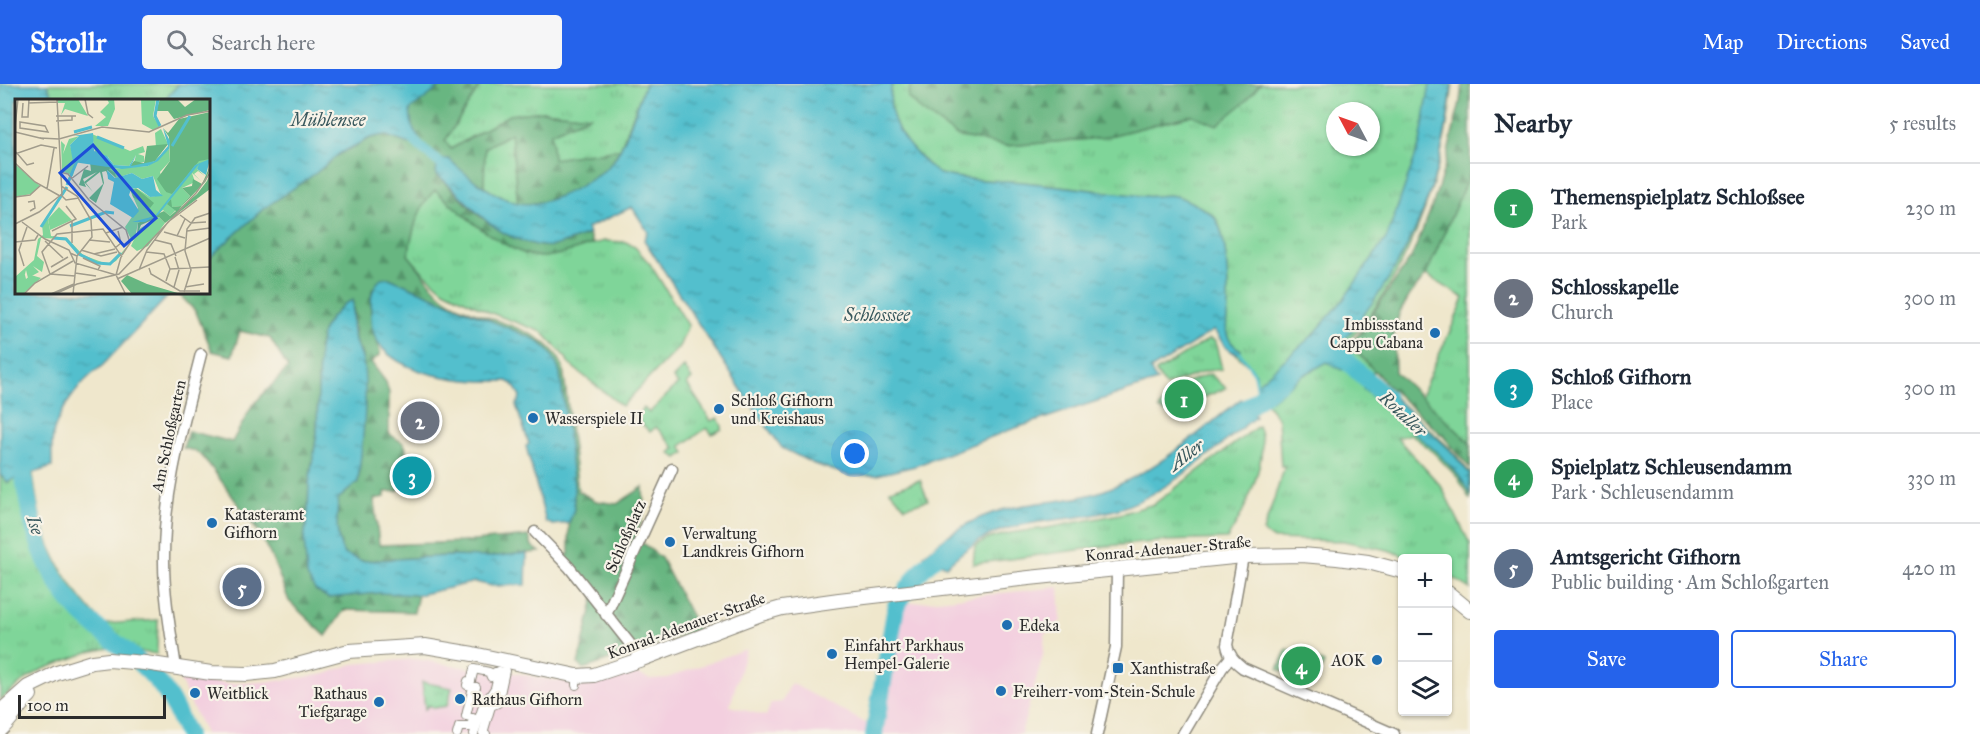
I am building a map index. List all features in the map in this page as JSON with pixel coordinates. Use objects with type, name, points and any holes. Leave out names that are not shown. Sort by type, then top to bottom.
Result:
[{"type":"street","name":"Am Schloßgarten","points":[[176,668],[164,566],[166,528],[171,476],[201,354]]},
{"type":"street","name":"Schloßplatz","points":[[606,615],[672,469]]},
{"type":"street","points":[[535,532],[569,567],[642,659]]},
{"type":"street","name":"Konrad-Adenauer-Straße","points":[[0,712],[28,687],[57,673],[92,662],[109,660],[211,673],[247,674],[275,671],[350,651],[425,646],[577,676],[594,675],[782,608],[1243,556],[1302,555],[1337,558],[1368,562],[1398,570]]},
{"type":"street","points":[[1243,556],[1227,645],[1231,657],[1243,668],[1394,734]]},
{"type":"street","points":[[1097,734],[1116,647],[1117,569]]},
{"type":"street","points":[[1452,596],[1470,611]]},
{"type":"street","points":[[1183,734],[1222,668],[1231,657]]},
{"type":"street","points":[[457,734],[459,727],[471,727],[473,718],[466,716],[472,691],[474,692],[476,687],[468,685],[474,669],[489,672],[491,677],[496,675],[495,672],[505,671],[498,703],[491,706],[483,733],[486,734]]},
{"type":"street","points":[[474,734],[483,706],[495,688],[499,671]]},
{"type":"street","name":"Konrad-Adenauer-Straße","points":[[0,730],[9,723],[23,701],[57,673]]},
{"type":"shaded area","points":[[1059,587],[1061,621],[1045,634],[1043,655],[1021,734],[880,734],[901,604]]},
{"type":"shaded area","points":[[746,649],[730,706],[766,716],[771,703],[782,702],[791,683],[873,727],[871,734],[205,734],[179,678],[229,684],[276,681],[326,674],[353,664],[416,659],[474,669],[505,671],[551,680],[586,682],[608,679],[630,672],[650,679],[667,678]]},
{"type":"green space","points":[[47,84],[179,84],[165,99],[54,99]]},
{"type":"green space","points":[[444,84],[481,84],[445,141],[451,149],[509,115],[543,111],[590,116],[551,133],[553,159],[620,149],[606,170],[586,184],[563,195],[528,204],[518,204],[511,133],[485,148],[484,187],[464,174],[449,159],[438,165],[436,174],[478,215],[511,237],[542,246],[553,246],[589,234],[592,244],[556,255],[543,257],[529,255],[515,250],[485,232],[435,190],[420,212],[408,255],[444,297],[475,313],[527,332],[554,352],[563,367],[578,491],[596,501],[617,504],[643,487],[644,511],[636,538],[661,558],[698,629],[584,669],[578,664],[595,594],[562,554],[569,555],[569,523],[574,509],[574,486],[560,374],[544,346],[534,339],[389,278],[372,290],[371,321],[380,355],[371,362],[386,382],[389,393],[389,433],[404,444],[406,461],[404,476],[398,491],[385,492],[385,497],[374,499],[379,545],[462,542],[529,536],[532,546],[540,552],[488,557],[446,556],[362,561],[344,555],[337,527],[338,499],[358,482],[363,432],[364,366],[361,352],[355,342],[353,301],[344,304],[322,332],[319,350],[317,433],[309,483],[304,539],[328,598],[379,593],[418,595],[414,612],[344,610],[326,636],[289,601],[273,560],[259,533],[217,475],[203,457],[195,451],[183,448],[188,431],[232,442],[252,406],[288,368],[270,338],[240,331],[232,356],[212,351],[196,312],[179,294],[210,294],[210,257],[263,209],[316,173],[339,154],[370,138],[384,135],[409,144],[418,136],[412,126],[409,110]]},
{"type":"green space","points":[[481,84],[645,84],[620,149],[553,159],[550,133],[588,116],[543,111],[509,115],[451,149],[444,141]]},
{"type":"green space","points":[[892,84],[911,84],[908,98],[919,109],[957,136],[1007,146],[1101,138],[1245,102],[1260,84],[1453,84],[1436,174],[1416,232],[1389,286],[1372,312],[1346,344],[1375,369],[1370,376],[1450,448],[1470,473],[1470,500],[1458,478],[1435,454],[1411,434],[1397,438],[1441,486],[1470,544],[1470,589],[1452,578],[1452,554],[1398,554],[1343,541],[1273,539],[1263,532],[1285,466],[1281,466],[1278,419],[1257,390],[1256,373],[1236,354],[1241,350],[1227,335],[1226,258],[1219,225],[1212,214],[1171,195],[1147,196],[1036,183],[970,179],[940,174],[933,170],[908,144],[897,126],[891,106]]},
{"type":"green space","points":[[911,84],[1260,84],[1245,102],[1217,125],[1192,115],[1101,138],[1007,146],[957,136],[919,109],[908,97]]},
{"type":"green space","points":[[1462,84],[1470,84],[1470,173],[1426,275],[1399,314],[1394,333],[1395,372],[1467,440],[1470,444],[1470,468],[1443,436],[1386,384],[1351,345],[1412,256],[1433,204],[1445,165]]},
{"type":"green space","points":[[511,133],[518,204],[502,199],[484,187],[485,148]]},
{"type":"green space","points":[[1470,173],[1470,444],[1421,396],[1464,298],[1426,275]]},
{"type":"green space","points":[[435,189],[482,230],[507,245],[554,255],[604,241],[626,242],[635,247],[650,264],[688,325],[679,347],[622,406],[569,364],[542,332],[491,313],[444,290],[408,255],[420,212]]},
{"type":"green space","points":[[1209,339],[1215,341],[1222,369],[1206,371],[1165,386],[1156,372]]},
{"type":"green space","points":[[684,367],[692,379],[687,384],[711,421],[718,418],[722,429],[712,434],[707,428],[681,446],[685,453],[677,458],[670,453],[675,448],[656,427],[650,432],[639,421],[638,415],[644,408],[649,413],[678,384],[673,378]]},
{"type":"green space","points":[[1210,374],[1226,388],[1167,413],[1159,409],[1176,386]]},
{"type":"green space","points":[[1258,426],[1261,438],[1259,468],[1248,499],[1227,539],[1107,546],[973,564],[975,546],[987,539],[1120,514],[1154,504]]},
{"type":"green space","points":[[23,474],[33,474],[38,509],[46,535],[58,563],[74,589],[104,624],[158,620],[157,654],[109,648],[89,652],[41,670],[0,700],[0,475],[8,482]]},
{"type":"green space","points":[[920,480],[928,500],[905,507],[890,490]]},
{"type":"green space","points":[[1287,649],[1324,663],[1316,683],[1278,669]]},
{"type":"green space","points":[[422,682],[452,688],[447,706],[434,708],[429,705],[425,709]]},
{"type":"water","points":[[0,84],[47,84],[54,99],[15,99],[15,294],[170,294],[87,379],[67,403],[54,430],[52,467],[8,482],[0,475]]},
{"type":"water","name":"Mühlensee","points":[[179,84],[444,84],[410,110],[412,126],[418,136],[414,142],[409,144],[384,135],[370,138],[339,154],[316,173],[263,209],[210,257],[210,99],[165,99]]},
{"type":"water","name":"Schlosssee","points":[[645,84],[892,84],[891,106],[897,126],[915,152],[940,174],[970,179],[1022,182],[1148,196],[1171,195],[1184,199],[1203,208],[1215,218],[1219,226],[1227,271],[1226,330],[1230,340],[1241,350],[1236,354],[1226,348],[1214,330],[1150,370],[1157,381],[1007,431],[915,466],[877,475],[850,476],[814,464],[782,448],[748,400],[644,240],[648,232],[632,207],[587,228],[589,234],[553,246],[542,246],[525,242],[497,229],[436,174],[437,163],[441,159],[449,159],[484,187],[517,203],[533,204],[567,193],[599,174],[614,160],[627,133]]},
{"type":"water","points":[[1430,84],[1452,84],[1447,123],[1440,159],[1430,192],[1403,254],[1385,284],[1341,344],[1351,357],[1342,370],[1327,362],[1302,376],[1271,400],[1257,384],[1314,334],[1343,300],[1387,237],[1420,143]]},
{"type":"water","points":[[389,278],[534,339],[551,354],[560,374],[574,486],[574,509],[569,523],[553,525],[546,522],[526,446],[529,444],[516,405],[520,396],[513,384],[507,381],[443,377],[400,362],[384,350],[374,334],[371,299],[377,283],[381,279]]},
{"type":"water","points":[[353,300],[353,331],[364,367],[365,410],[358,482],[338,499],[338,534],[344,554],[362,561],[447,556],[488,557],[527,553],[526,585],[492,586],[475,582],[418,595],[379,593],[328,598],[315,590],[307,576],[304,539],[309,483],[317,433],[319,350],[322,332],[330,319],[344,304]]},
{"type":"water","points":[[1373,377],[1450,450],[1469,473],[1470,495],[1461,478],[1438,453],[1363,389]]},
{"type":"water","points":[[1241,399],[1244,402],[1247,400],[1256,411],[1253,414],[1255,417],[1193,467],[1142,500],[1108,512],[1005,529],[978,542],[946,566],[924,555],[957,530],[994,513],[1020,506],[1084,496],[1124,482],[1160,462]]},
{"type":"waterway","points":[[406,131],[449,171]]},
{"type":"waterway","name":"Rotaller","points":[[1330,345],[1386,398]]},
{"type":"waterway","points":[[1239,352],[1255,374],[1257,387],[1262,395]]},
{"type":"waterway","name":"Aller","points":[[1231,420],[1285,378]]},
{"type":"waterway","name":"Ise","points":[[21,451],[31,515],[54,577],[80,612],[140,663],[158,682],[171,701],[187,734]]},
{"type":"waterway","name":"Aller","points":[[874,734],[896,606],[919,573],[952,544]]},
{"type":"place","name":"Imbissstand Cappu Cabana","points":[[1435,333]]},
{"type":"place","name":"Themenspielplatz Schloßsee","points":[[1184,399]]},
{"type":"place","name":"Schloß Gifhorn und Kreishaus","points":[[719,409]]},
{"type":"place","name":"Wasserspiele II","points":[[533,418]]},
{"type":"place","name":"Schlosskapelle","points":[[420,421]]},
{"type":"place","name":"Schloß Gifhorn","points":[[412,476]]},
{"type":"place","name":"Katasteramt Gifhorn","points":[[212,523]]},
{"type":"place","name":"Verwaltung Landkreis Gifhorn","points":[[670,542]]},
{"type":"place","name":"Amtsgericht Gifhorn","points":[[242,587]]},
{"type":"place","name":"Edeka","points":[[1007,625]]},
{"type":"place","name":"Einfahrt Parkhaus Hempel-Galerie","points":[[832,654]]},
{"type":"place","name":"AOK","points":[[1377,660]]},
{"type":"place","name":"Spielplatz Schleusendamm","points":[[1301,666]]},
{"type":"place","name":"Xanthistraße","points":[[1118,668]]},
{"type":"place","name":"Freiherr-vom-Stein-Schule","points":[[1001,691]]},
{"type":"place","name":"Weitblick","points":[[195,693]]},
{"type":"place","name":"Rathaus Gifhorn","points":[[460,699]]},
{"type":"place","name":"Rathaus Tiefgarage","points":[[379,702]]}]
